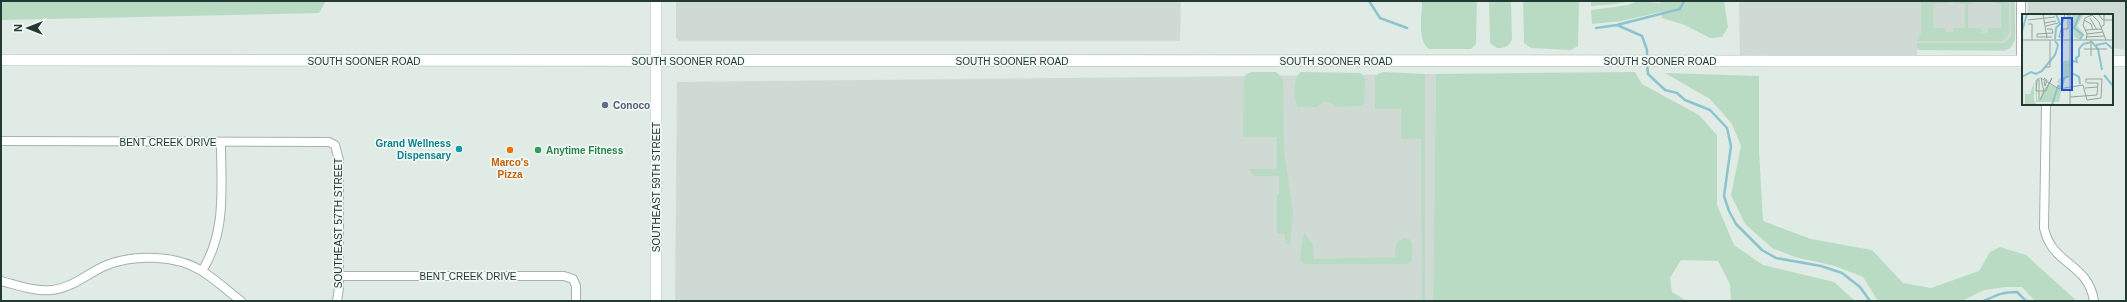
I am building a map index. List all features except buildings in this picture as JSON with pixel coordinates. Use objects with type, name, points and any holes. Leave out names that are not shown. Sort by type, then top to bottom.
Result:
[{"type":"main road","name":"SOUTHEAST 59TH STREET","points":[[656,1],[656,301]]},
{"type":"main road","name":"SOUTH SOONER ROAD","points":[[1,60],[2022,61]]},
{"type":"main road","points":[[2113,61],[2126,61]]},
{"type":"street","points":[[2021,1],[2022,61]]},
{"type":"street","points":[[2046,105],[2044,228],[2046,239],[2062,259],[2078,270],[2086,278],[2092,289],[2094,301]]},
{"type":"street","name":"BENT CREEK DRIVE","points":[[1,141],[322,142],[335,145]]},
{"type":"street","points":[[202,271],[216,244],[221,220],[221,142]]},
{"type":"street","name":"SOUTHEAST 57TH STREET","points":[[335,145],[339,160],[339,276],[337,301]]},
{"type":"street","points":[[1,281],[52,290],[66,287],[107,265],[143,258],[172,260],[202,271],[241,301]]},
{"type":"street","name":"BENT CREEK DRIVE","points":[[339,276],[564,276],[573,279],[576,286],[576,301]]},
{"type":"shaded area","points":[[676,1],[1181,1],[1180,41],[679,41],[676,38]]},
{"type":"shaded area","points":[[1739,1],[2015,1],[2015,40],[2011,48],[2005,51],[1917,50],[1917,62],[1740,62]]},
{"type":"shaded area","points":[[2028,1],[2126,1],[2126,50],[2113,48],[2113,14],[2028,14]]},
{"type":"shaded area","points":[[1436,74],[1433,301],[675,301],[677,82]]},
{"type":"green space","points":[[1,1],[326,1],[319,13],[1,20]]},
{"type":"green space","points":[[1422,1],[1477,1],[1476,44],[1471,49],[1429,49],[1425,45],[1422,34]]},
{"type":"green space","points":[[1489,1],[1511,1],[1512,39],[1510,44],[1504,47],[1497,48],[1490,43]]},
{"type":"green space","points":[[1523,1],[1579,1],[1578,46],[1571,50],[1531,48],[1524,43]]},
{"type":"green space","points":[[1591,1],[1630,1],[1591,6]]},
{"type":"green space","points":[[1639,1],[1660,3],[1661,1],[1724,1],[1728,27],[1722,37],[1710,38],[1685,25],[1662,18],[1661,12],[1621,21],[1592,24],[1591,10],[1628,5]]},
{"type":"green space","points":[[1921,1],[1949,1],[1949,3],[1933,4],[1933,28],[1945,28],[1946,32],[1953,32],[1953,28],[1965,28],[1965,4],[1956,4],[1952,1],[1978,3],[1968,4],[1968,28],[1981,28],[1981,33],[1988,33],[1988,28],[2001,28],[2001,4],[1990,2],[2009,1],[2009,34],[2003,41],[1917,41],[1921,33]]},
{"type":"green space","points":[[2011,1],[2014,1],[2015,36],[2012,45],[2009,48],[2004,50],[1921,50],[1917,48],[1917,43],[2004,43],[2011,36]]},
{"type":"green space","points":[[1252,72],[1276,72],[1283,78],[1284,150],[1293,213],[1290,244],[1285,244],[1285,234],[1277,234],[1277,194],[1279,194],[1279,176],[1254,176],[1249,169],[1277,169],[1277,137],[1243,137],[1244,80],[1246,74]]},
{"type":"green space","points":[[1301,72],[1361,73],[1365,79],[1364,104],[1361,106],[1335,107],[1329,102],[1324,102],[1317,107],[1298,107],[1295,99],[1295,83]]},
{"type":"green space","points":[[1383,72],[1425,74],[1425,301],[1422,301],[1421,139],[1401,139],[1401,109],[1375,109],[1375,78],[1378,74]]},
{"type":"green space","points":[[1635,72],[1642,84],[1699,115],[1717,135],[1717,205],[1734,245],[1763,265],[1834,282],[1855,301],[1731,301],[1730,284],[1718,261],[1681,260],[1670,278],[1672,292],[1687,301],[1433,301],[1436,74]]},
{"type":"green space","points":[[1665,73],[1759,76],[1759,151],[1763,221],[1811,239],[1872,250],[1903,283],[1931,288],[1979,271],[1990,252],[2000,247],[2026,255],[2077,301],[2035,301],[2022,287],[2006,287],[1984,290],[1962,301],[1878,301],[1863,277],[1835,266],[1795,257],[1772,248],[1745,224],[1731,195],[1741,146],[1732,124],[1710,99]]},
{"type":"green space","points":[[1304,232],[1313,245],[1314,259],[1395,257],[1396,244],[1403,238],[1409,239],[1412,242],[1412,261],[1408,264],[1304,264],[1300,259]]},
{"type":"waterway","points":[[1369,1],[1380,18],[1407,28]]},
{"type":"waterway","points":[[1596,28],[1617,25],[1680,9],[1684,1]]},
{"type":"waterway","points":[[1617,25],[1642,36],[1647,50],[1647,59]]},
{"type":"waterway","points":[[1647,64],[1648,74],[1665,90],[1677,93],[1685,100],[1710,110],[1727,128],[1731,146],[1724,196],[1729,211],[1736,224],[1762,250],[1776,258],[1821,266],[1842,273],[1860,287],[1870,301]]},
{"type":"waterway","points":[[1984,301],[2000,294],[2017,292],[2026,301]]},
{"type":"place","name":"Conoco","points":[[605,105]]},
{"type":"place","name":"Grand Wellness Dispensary","points":[[459,149]]},
{"type":"place","name":"Marco's Pizza","points":[[510,150]]},
{"type":"place","name":"Anytime Fitness","points":[[538,150]]}]
